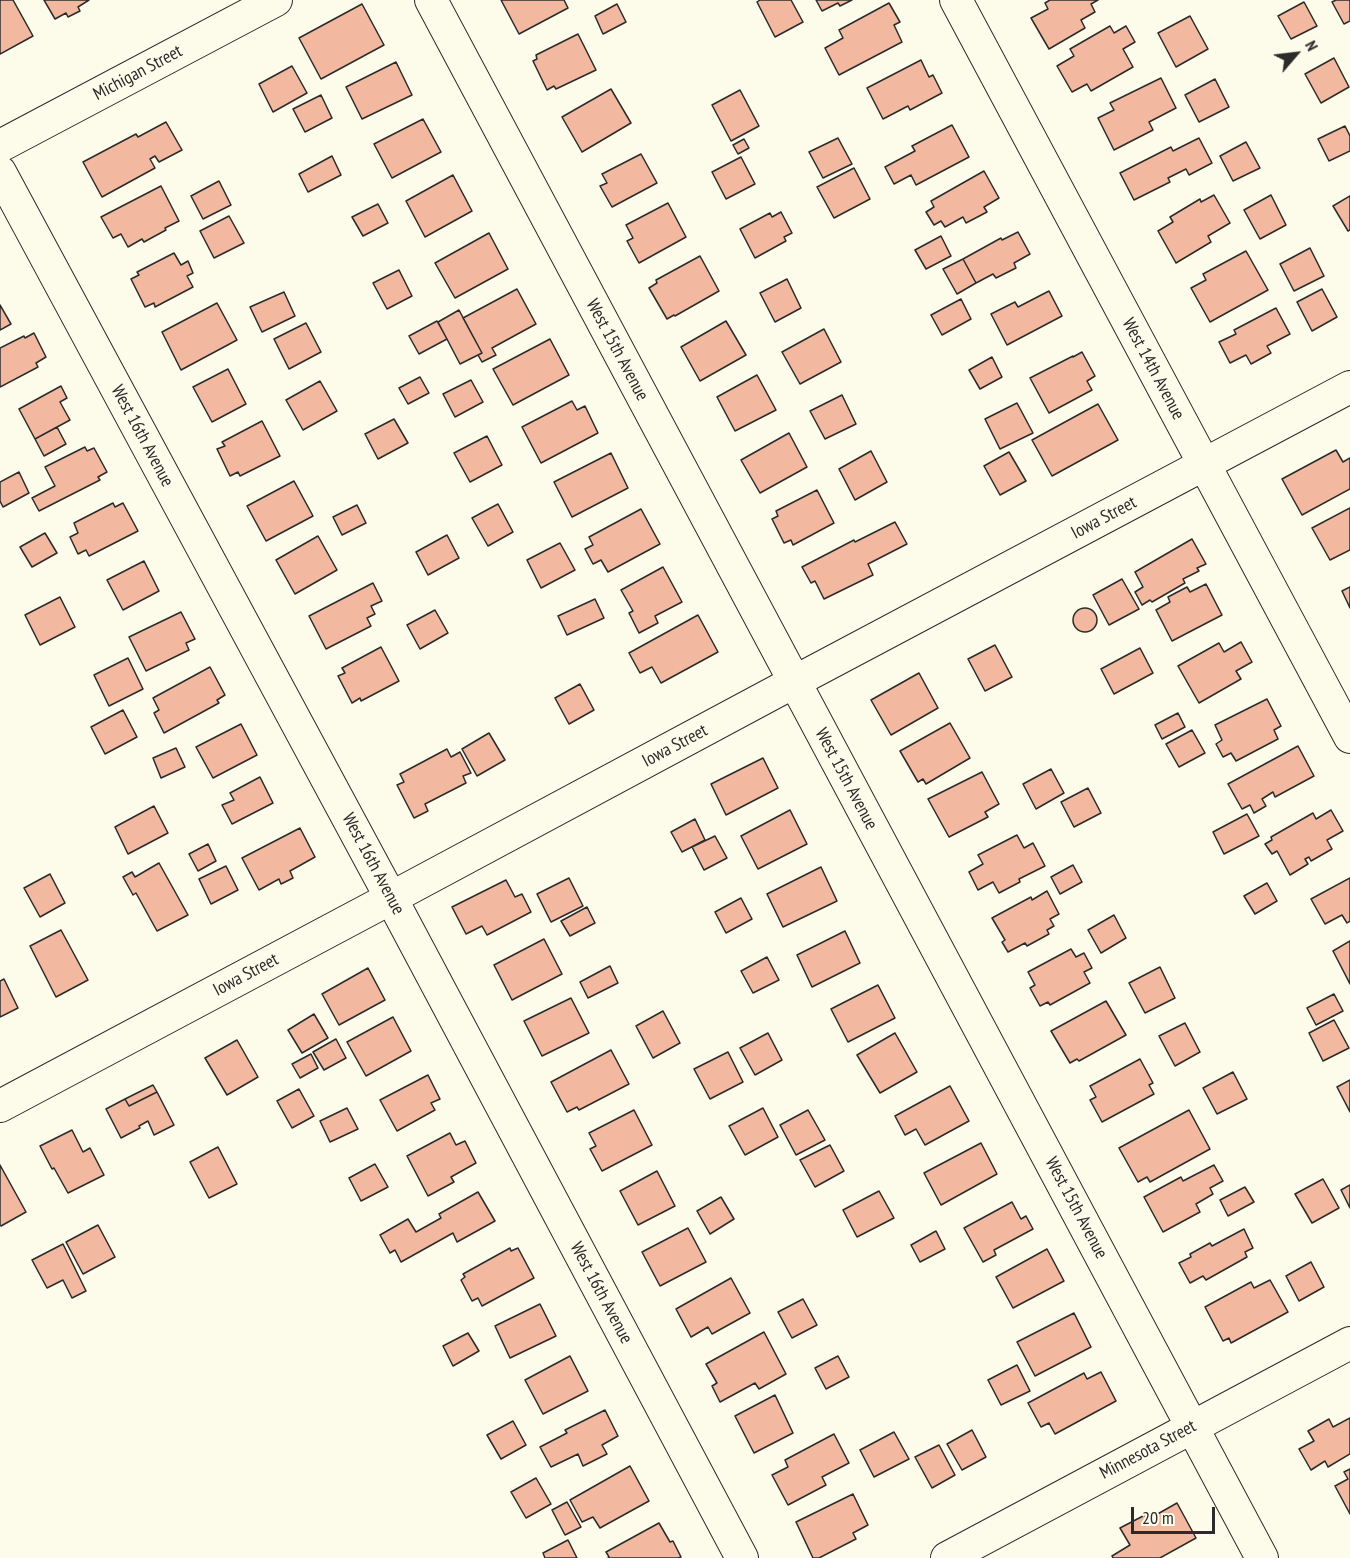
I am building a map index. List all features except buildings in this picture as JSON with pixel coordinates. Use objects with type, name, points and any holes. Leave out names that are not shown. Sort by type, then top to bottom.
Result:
[{"type":"street","name":"Michigan Street","points":[[0,146],[276,0]]},
{"type":"street","name":"West 15th Avenue","points":[[431,0],[1262,1558]]},
{"type":"street","name":"West 14th Avenue","points":[[956,0],[1350,738]]},
{"type":"street","name":"West 16th Avenue","points":[[0,172],[391,898],[742,1558]]},
{"type":"street","name":"Iowa Street","points":[[0,1106],[1350,387]]},
{"type":"street","name":"Minnesota Street","points":[[947,1558],[1350,1343]]}]
